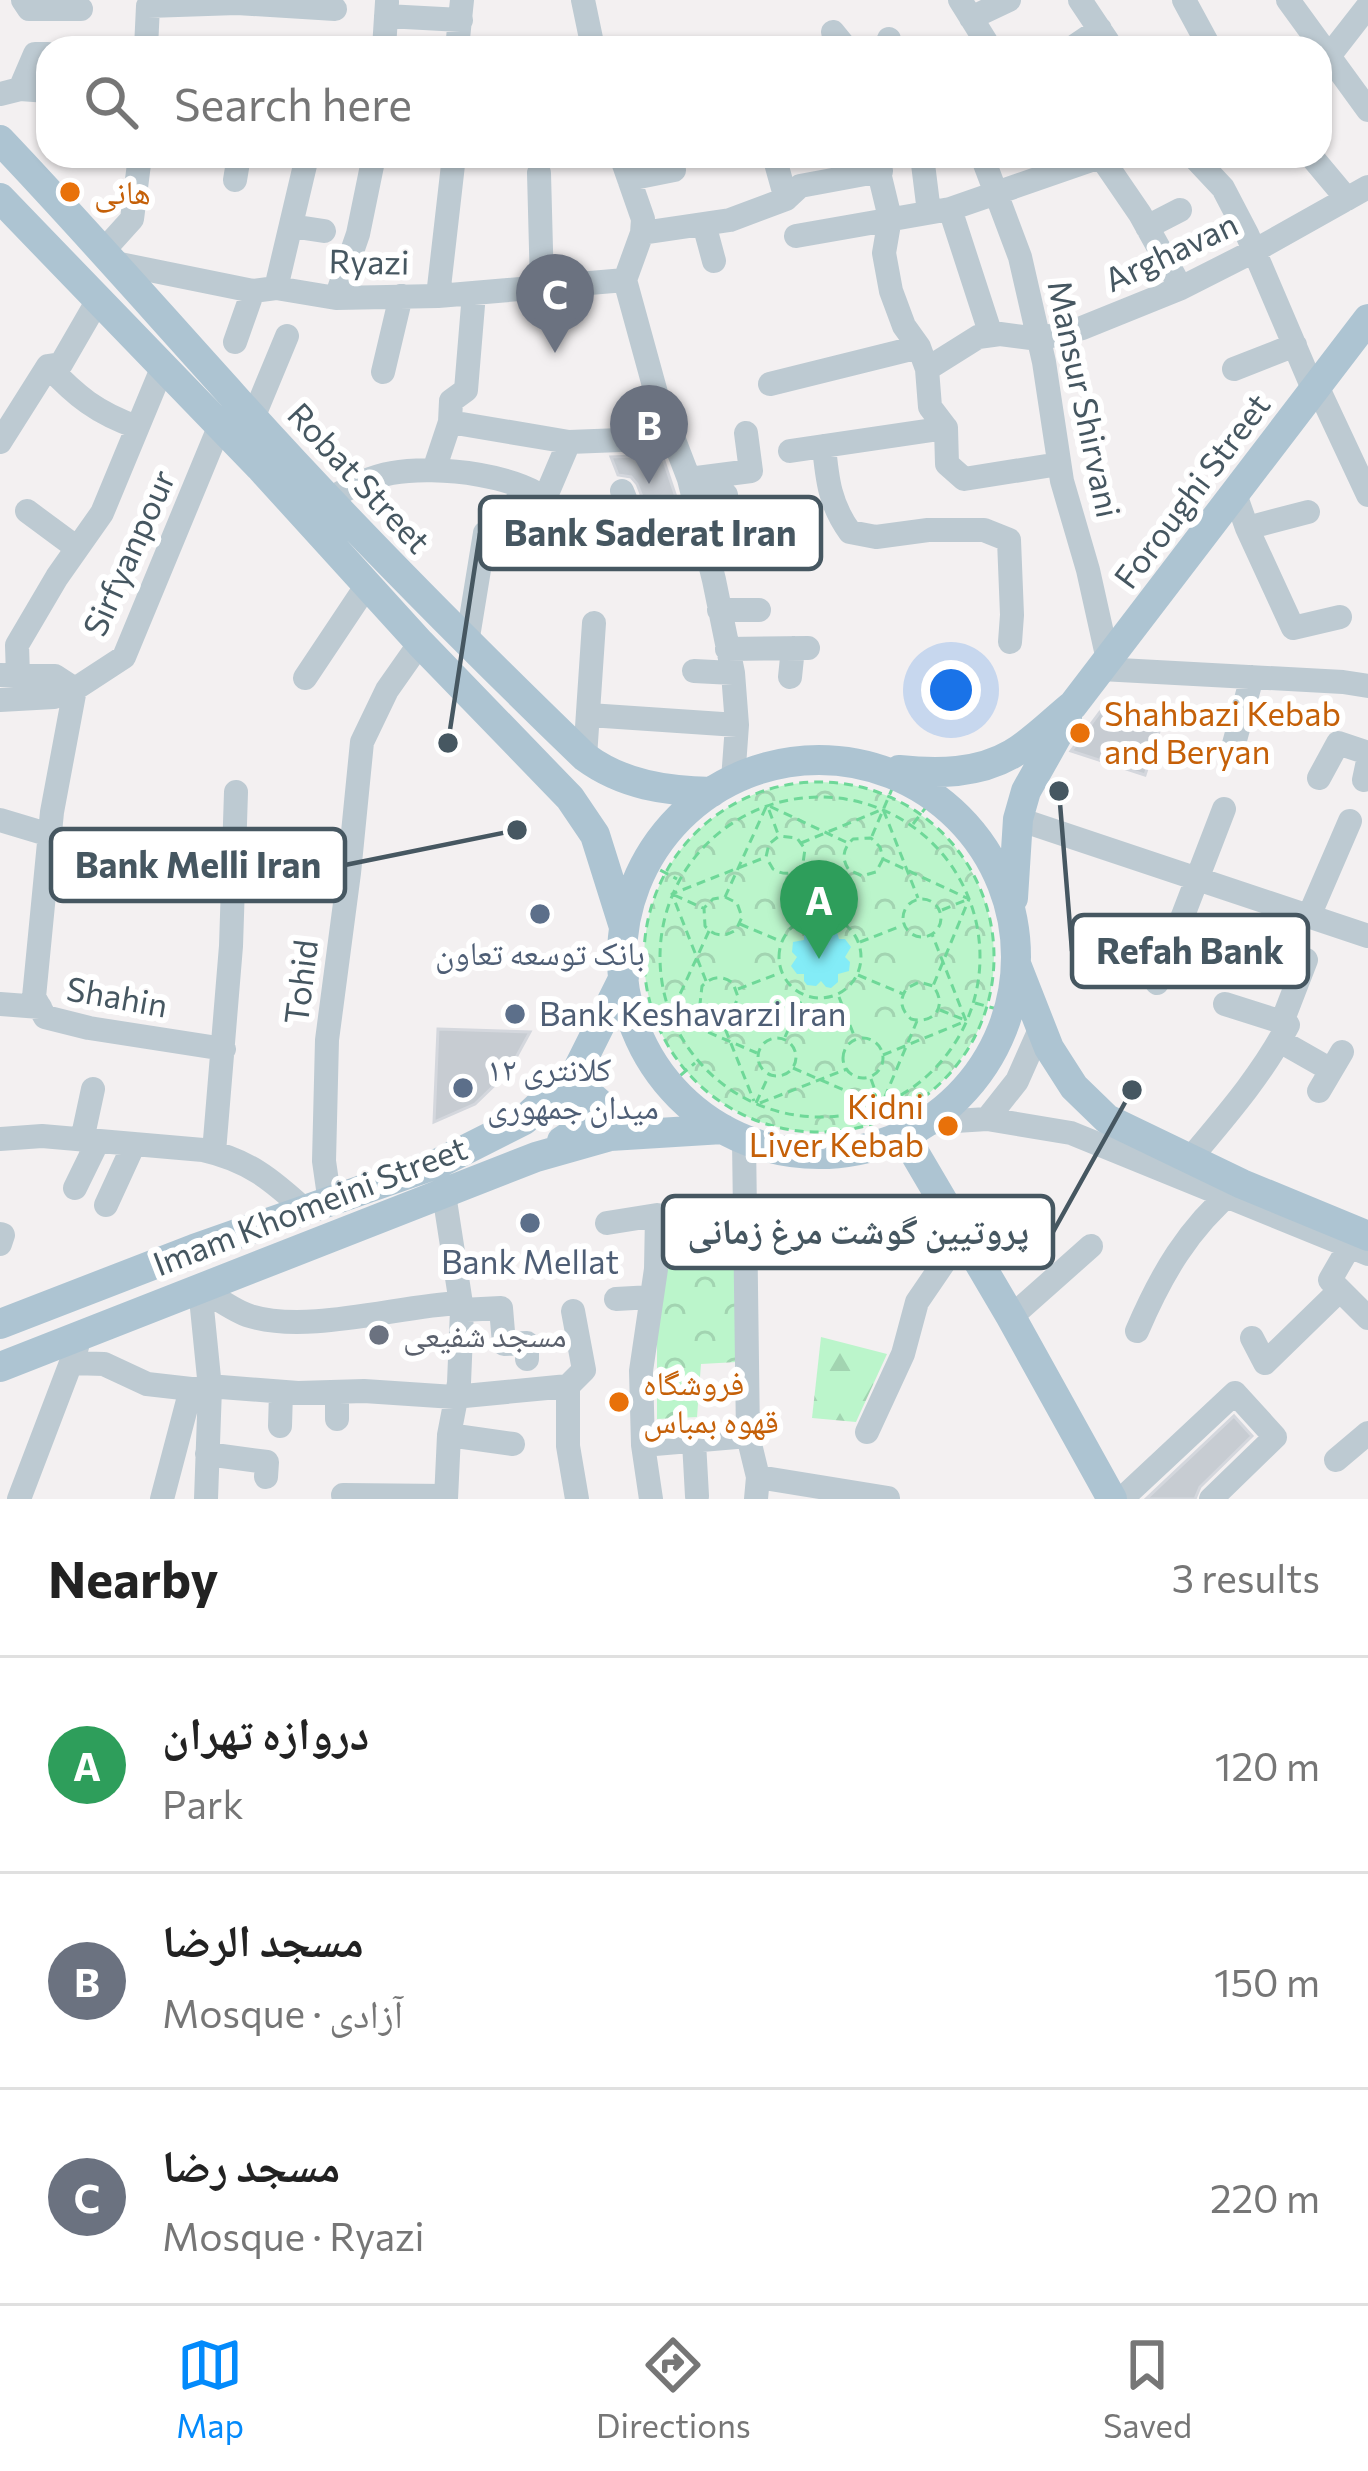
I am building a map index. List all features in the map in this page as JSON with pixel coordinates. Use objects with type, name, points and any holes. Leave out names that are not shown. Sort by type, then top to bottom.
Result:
[{"type":"main road","name":"Robat Street","points":[[0,140],[109,256],[367,585],[570,798],[595,835],[625,930]]},
{"type":"main road","name":"Robat Street","points":[[0,198],[163,367],[236,414],[330,499],[585,758],[605,772],[642,785],[679,791],[723,786]]},
{"type":"main road","name":"Foroughi Street","points":[[1012,916],[1027,761],[1368,320]]},
{"type":"main road","points":[[1016,964],[997,1009],[1000,1035],[961,1094],[914,1129],[882,1144],[836,1154],[789,1152],[734,1134],[703,1117],[677,1078],[643,1045],[624,977],[625,930],[637,885],[657,868],[675,824],[723,786],[767,768],[827,760],[887,780],[969,829],[984,849],[1012,916],[1016,964],[1049,1048],[1075,1087],[1107,1119],[1189,1160],[1233,1191],[1361,1242]]},
{"type":"main road","points":[[887,780],[1027,761]]},
{"type":"main road","name":"Imam Khomeini Street","points":[[0,1324],[194,1249],[440,1163],[524,1120],[578,1069],[624,977]]},
{"type":"main road","points":[[524,1120],[579,1092],[599,1103],[596,1119],[536,1157]]},
{"type":"main road","points":[[914,1129],[962,1236],[1112,1499]]},
{"type":"main road","name":"Imam Khomeini Street","points":[[0,1367],[76,1348],[200,1288],[536,1157],[610,1136],[734,1134]]},
{"type":"street","points":[[23,0],[29,9],[81,9]]},
{"type":"street","points":[[583,0],[590,36]]},
{"type":"street","points":[[983,36],[966,9],[1010,0]]},
{"type":"street","points":[[1080,0],[1104,36]]},
{"type":"street","points":[[1184,0],[1198,36]]},
{"type":"street","points":[[1288,0],[1311,36]]},
{"type":"street","points":[[147,36],[148,6],[198,2],[334,9]]},
{"type":"street","points":[[1332,37],[1368,5]]},
{"type":"street","points":[[387,8],[461,10]]},
{"type":"street","points":[[10,92],[36,54]]},
{"type":"street","points":[[1332,65],[1368,110]]},
{"type":"street","points":[[109,256],[132,219],[138,168]]},
{"type":"street","points":[[235,342],[291,226],[304,168]]},
{"type":"street","points":[[336,298],[358,234],[372,168]]},
{"type":"street","points":[[438,296],[453,168]]},
{"type":"street","points":[[674,170],[625,168],[644,219],[625,280],[656,393],[689,478],[730,661],[737,725],[723,786]]},
{"type":"street","points":[[777,168],[786,199]]},
{"type":"street","points":[[642,233],[730,220],[786,199],[800,186],[864,168]]},
{"type":"street","points":[[879,168],[890,218],[884,253],[891,291],[923,358],[930,407],[946,428],[947,464],[964,479],[1059,464]]},
{"type":"street","points":[[770,383],[923,358],[991,335],[926,168]]},
{"type":"street","name":"Mansur Shirvani","points":[[986,168],[1020,257],[1059,464],[1088,570],[1105,664]]},
{"type":"street","points":[[796,236],[939,210],[1070,168]]},
{"type":"street","points":[[1109,168],[1181,288]]},
{"type":"street","points":[[1204,168],[1223,188],[1315,389],[1366,485]]},
{"type":"street","points":[[1326,168],[1358,193]]},
{"type":"street","points":[[539,173],[542,287]]},
{"type":"street","name":"Arghavan","points":[[991,335],[1039,339],[1082,328],[1181,288],[1358,193]]},
{"type":"street","points":[[1147,227],[1180,210]]},
{"type":"street","points":[[704,224],[714,261]]},
{"type":"street","points":[[291,226],[324,231]]},
{"type":"street","name":"Ryazi","points":[[109,256],[264,290],[336,298],[438,296],[625,280]]},
{"type":"street","points":[[434,470],[450,422],[451,400],[466,390],[474,293]]},
{"type":"street","points":[[383,372],[401,296]]},
{"type":"street","points":[[4,426],[48,366],[61,364],[98,300]]},
{"type":"street","name":"Sirfyanpour","points":[[75,689],[124,657],[236,414],[287,336]]},
{"type":"street","points":[[1234,369],[1295,345]]},
{"type":"street","points":[[48,366],[94,408],[136,427]]},
{"type":"street","points":[[75,689],[55,676],[9,676],[17,646],[102,513],[163,367]]},
{"type":"street","points":[[450,422],[568,442],[672,438]]},
{"type":"street","points":[[790,451],[946,428]]},
{"type":"street","points":[[689,478],[751,471],[746,434]]},
{"type":"street","points":[[545,496],[568,442]]},
{"type":"street","points":[[824,446],[836,514],[850,532],[876,537],[928,530],[984,530],[1009,540],[1010,642]]},
{"type":"street","points":[[330,499],[356,484],[391,473],[477,473],[545,496],[556,509],[550,538]]},
{"type":"street","points":[[515,517],[520,487]]},
{"type":"street","points":[[622,491],[635,523]]},
{"type":"street","points":[[1234,494],[1293,628],[1340,617]]},
{"type":"street","points":[[609,542],[610,526],[687,515],[694,505],[727,495]]},
{"type":"street","points":[[27,511],[77,548]]},
{"type":"street","points":[[1247,528],[1308,512]]},
{"type":"street","points":[[467,643],[485,532]]},
{"type":"street","points":[[305,678],[367,585]]},
{"type":"street","points":[[719,610],[759,610]]},
{"type":"street","points":[[585,758],[594,623]]},
{"type":"street","name":"Tohid","points":[[318,1206],[327,1040],[362,742],[387,690],[420,643]]},
{"type":"street","points":[[694,670],[801,648],[790,677]]},
{"type":"street","points":[[1105,664],[1368,686]]},
{"type":"street","points":[[1231,755],[1252,677]]},
{"type":"street","points":[[0,700],[54,698],[75,689]]},
{"type":"street","name":"Shahin","points":[[75,689],[50,835],[34,997],[45,1017],[224,1049]]},
{"type":"street","points":[[589,716],[737,725]]},
{"type":"street","points":[[1319,778],[1338,743],[1367,765]]},
{"type":"street","points":[[214,1152],[224,1049],[236,791]]},
{"type":"street","points":[[1157,983],[1224,809]]},
{"type":"street","points":[[1018,819],[1368,936]]},
{"type":"street","points":[[0,820],[50,835]]},
{"type":"street","points":[[1309,916],[1350,820]]},
{"type":"street","points":[[1189,1160],[1249,1089],[1281,1032],[1306,960],[1251,940]]},
{"type":"street","points":[[0,1004],[40,1007]]},
{"type":"street","points":[[1225,1004],[1281,1032],[1331,1071]]},
{"type":"street","points":[[986,1119],[1017,1082],[1041,1027]]},
{"type":"street","points":[[75,1188],[90,1140],[93,1089]]},
{"type":"street","points":[[914,1129],[986,1119],[1071,1133],[1233,1191]]},
{"type":"street","points":[[734,1134],[748,1436],[757,1488],[888,1498]]},
{"type":"street","points":[[0,1139],[42,1136],[214,1152],[267,1175],[318,1206]]},
{"type":"street","points":[[106,1205],[134,1144]]},
{"type":"street","points":[[1137,1331],[1175,1252],[1209,1210],[1233,1191]]},
{"type":"street","points":[[343,1495],[446,1498],[449,1436],[459,1383],[460,1306],[445,1194]]},
{"type":"street","points":[[608,1223],[657,1215],[656,1269],[641,1371],[643,1444],[651,1499]]},
{"type":"street","points":[[0,1234],[0,1244]]},
{"type":"street","points":[[866,1432],[903,1354],[917,1302],[962,1236]]},
{"type":"street","points":[[1361,1242],[1330,1280],[1368,1318]]},
{"type":"street","points":[[1011,1317],[1091,1246]]},
{"type":"street","points":[[200,1288],[248,1316],[294,1322],[425,1304],[528,1305]]},
{"type":"street","points":[[200,1288],[206,1499]]},
{"type":"street","points":[[1252,1338],[1265,1363],[1340,1290]]},
{"type":"street","points":[[616,1299],[652,1297]]},
{"type":"street","points":[[501,1308],[504,1344],[527,1343],[527,1359]]},
{"type":"street","points":[[22,1498],[76,1348],[147,1384],[454,1397],[568,1386],[584,1370],[573,1311]]},
{"type":"street","points":[[568,1386],[568,1446],[577,1499]]},
{"type":"street","points":[[162,1499],[201,1388]]},
{"type":"street","points":[[280,1426],[281,1392]]},
{"type":"street","points":[[337,1418],[338,1392]]},
{"type":"street","points":[[1126,1499],[1235,1394],[1275,1437],[1210,1499]]},
{"type":"street","points":[[1336,1460],[1368,1433]]},
{"type":"street","points":[[449,1436],[513,1444]]},
{"type":"street","points":[[643,1444],[748,1436]]},
{"type":"street","points":[[694,1442],[697,1496]]},
{"type":"street","points":[[207,1454],[267,1462],[266,1477]]},
{"type":"path","points":[[871,838],[883,809],[887,780]]},
{"type":"path","points":[[887,780],[927,806],[985,899],[994,942],[997,1009],[945,1078],[895,1115],[834,1132],[793,1131],[752,1120],[677,1078],[645,975],[646,933],[657,892],[657,868],[724,811],[763,792],[805,783],[887,780]]},
{"type":"path","points":[[834,797],[883,809],[940,851],[969,899],[980,958],[966,1021],[938,1065],[881,1106],[846,1116],[809,1118],[756,1105],[724,1087],[697,1062],[670,1016],[659,955],[672,894],[690,863],[716,835],[767,805],[834,797]]},
{"type":"path","points":[[767,805],[849,843]]},
{"type":"path","points":[[767,805],[779,836]]},
{"type":"path","points":[[725,896],[767,805]]},
{"type":"path","points":[[912,826],[927,806]]},
{"type":"path","points":[[802,842],[883,809]]},
{"type":"path","points":[[883,809],[918,898]]},
{"type":"path","points":[[779,836],[791,836],[805,849],[803,863],[793,873],[772,869],[766,856],[769,844],[779,836]]},
{"type":"path","points":[[859,837],[871,838],[880,847],[883,859],[876,872],[855,874],[845,864],[849,843],[859,837]]},
{"type":"path","points":[[672,894],[766,856]]},
{"type":"path","points":[[883,859],[969,899]]},
{"type":"path","points":[[657,868],[679,880]]},
{"type":"path","points":[[793,873],[809,917]]},
{"type":"path","points":[[836,919],[855,874]]},
{"type":"path","points":[[672,894],[704,908]]},
{"type":"path","points":[[672,894],[706,981]]},
{"type":"path","points":[[725,896],[741,910],[740,924],[723,936],[709,931],[704,908],[725,896]]},
{"type":"path","points":[[918,898],[932,901],[940,910],[940,924],[932,934],[919,937],[903,925],[903,911],[918,898]]},
{"type":"path","points":[[940,910],[969,899]]},
{"type":"path","points":[[933,986],[969,899]]},
{"type":"path","points":[[809,917],[836,919],[858,942],[857,974],[838,994],[803,995],[782,972],[778,960],[782,942],[795,924],[809,917]]},
{"type":"path","points":[[740,924],[782,942]]},
{"type":"path","points":[[858,942],[903,925]]},
{"type":"path","points":[[670,1016],[709,931]]},
{"type":"path","points":[[932,934],[966,1021]]},
{"type":"path","points":[[736,990],[782,972]]},
{"type":"path","points":[[857,974],[903,994]]},
{"type":"path","points":[[720,977],[733,983],[738,997],[733,1010],[720,1016],[708,1014],[700,1004],[699,991],[706,981],[720,977]]},
{"type":"path","points":[[919,982],[933,986],[940,996],[939,1009],[930,1019],[917,1021],[905,1014],[903,994],[919,982]]},
{"type":"path","points":[[838,994],[856,1040]]},
{"type":"path","points":[[784,1039],[803,995]]},
{"type":"path","points":[[973,1002],[997,1009]]},
{"type":"path","points":[[670,1016],[700,1004]]},
{"type":"path","points":[[939,1009],[966,1021]]},
{"type":"path","points":[[670,1016],[757,1053]]},
{"type":"path","points":[[720,1016],[756,1105]]},
{"type":"path","points":[[881,1106],[917,1021]]},
{"type":"path","points":[[883,1055],[966,1021]]},
{"type":"path","points":[[778,1037],[796,1055],[793,1068],[782,1076],[769,1075],[759,1066],[757,1053],[765,1041],[778,1037]]},
{"type":"path","points":[[856,1040],[876,1043],[883,1055],[880,1068],[870,1077],[857,1077],[844,1063],[846,1049],[856,1040]]},
{"type":"path","points":[[677,1078],[697,1062]]},
{"type":"path","points":[[793,1068],[881,1106]]},
{"type":"path","points":[[756,1105],[847,1069]]},
{"type":"path","points":[[756,1105],[769,1075]]},
{"type":"path","points":[[870,1077],[881,1106]]},
{"type":"green space","points":[[819,782],[886,795],[943,833],[981,890],[994,957],[981,1024],[943,1081],[886,1119],[819,1132],[752,1119],[695,1081],[657,1024],[644,957],[657,890],[695,833],[752,795]]},
{"type":"green space","points":[[673,1206],[737,1213],[737,1362],[701,1364],[697,1417],[657,1419],[657,1340]]},
{"type":"green space","points":[[821,1337],[887,1354],[856,1422],[812,1418]]},
{"type":"water","points":[[812,926],[821,932],[836,929],[839,939],[851,947],[845,957],[849,971],[838,974],[831,988],[821,981],[807,985],[804,974],[797,974],[791,966],[797,957],[793,942],[804,940]]},
{"type":"building","points":[[662,455],[677,500],[645,504],[637,484],[631,477],[618,475],[611,457]]},
{"type":"building","points":[[1100,712],[1165,713],[1145,775],[1071,751]]},
{"type":"building","name":"کلانتری ۱۲ میدان جمهوری","points":[[438,1029],[530,1032],[508,1072],[475,1104],[434,1122]]},
{"type":"building","points":[[1234,1416],[1252,1436],[1200,1487],[1195,1499],[1146,1499]]},
{"type":"place","name":"هانی","points":[[70,192]]},
{"type":"place","name":"مسجد رضا","points":[[555,353]]},
{"type":"place","name":"مسجد الرضا","points":[[649,484]]},
{"type":"place","name":"Shahbazi Kebab and Beryan","points":[[1080,733]]},
{"type":"place","name":"Bank Saderat Iran","points":[[448,743]]},
{"type":"place","name":"Refah Bank","points":[[1059,791]]},
{"type":"place","name":"Bank Melli Iran","points":[[517,830]]},
{"type":"place","name":"بانک توسعه تعاون","points":[[540,914]]},
{"type":"place","name":"دروازه تهران","points":[[819,959]]},
{"type":"place","name":"Bank Keshavarzi Iran","points":[[515,1014]]},
{"type":"place","name":"کلانتری ۱۲ میدان جمهوری","points":[[463,1088]]},
{"type":"place","name":"پروتیین گوشت مرغ زمانی","points":[[1132,1090]]},
{"type":"place","name":"Kidni Liver Kebab","points":[[948,1126]]},
{"type":"place","name":"Bank Mellat","points":[[530,1223]]},
{"type":"place","name":"مسجد شفیعی","points":[[379,1335]]},
{"type":"place","name":"فروشگاه قهوه بمباس","points":[[619,1402]]}]
